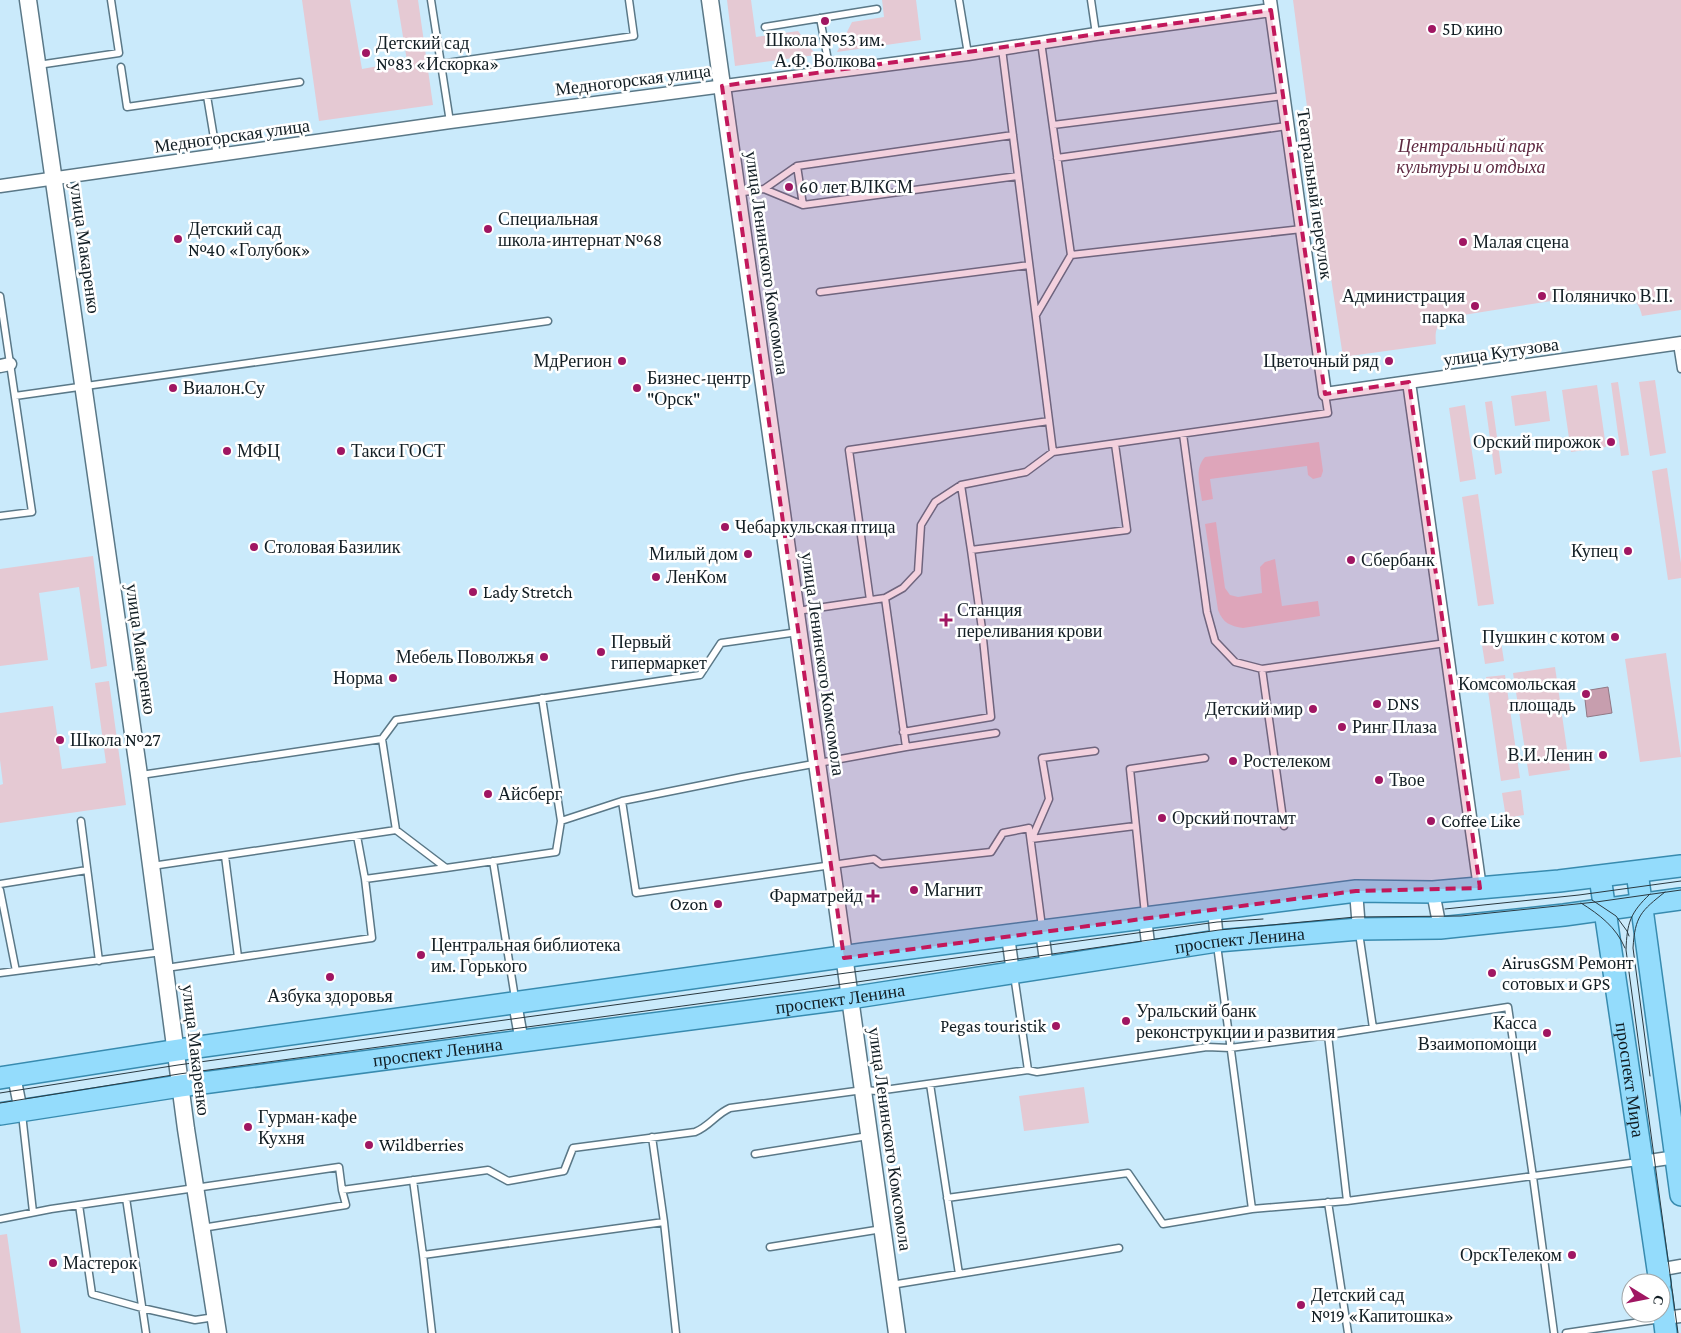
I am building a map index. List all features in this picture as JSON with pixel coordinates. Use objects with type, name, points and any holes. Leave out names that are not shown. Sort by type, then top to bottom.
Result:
[{"type":"main road","name":"проспект Ленина","points":[[7,1077],[515,1003],[1042,931],[1356,891],[1433,892],[1681,866]]},
{"type":"main road","name":"проспект Мира","points":[[1637,872],[1681,1194]]},
{"type":"main road","name":"проспект Мира","points":[[1600,876],[1659,1273]]},
{"type":"main road","name":"проспект Ленина","points":[[0,1114],[180,1086],[850,998],[1217,941],[1359,929],[1440,928],[1605,910],[1681,899]]},
{"type":"street","name":"улица Макаренко","points":[[28,0],[152,866],[180,1086],[217,1325]]},
{"type":"street","name":"улица Ленинского Комсомола","points":[[710,0],[897,1333]]},
{"type":"street","name":"Медногорская улица","points":[[0,186],[450,122],[968,54],[1270,5]]},
{"type":"street","name":"Театральный переулок","points":[[1270,5],[1325,394]]},
{"type":"street","name":"улица Кутузова","points":[[1325,394],[1679,344]]},
{"type":"street","points":[[1410,382],[1480,888]]},
{"type":"street","points":[[1356,891],[1359,929]]},
{"type":"street","points":[[1433,892],[1440,928]]},
{"type":"street","points":[[1214,909],[1217,941]]},
{"type":"street","points":[[1145,918],[1149,952]]},
{"type":"street","points":[[1042,931],[1047,968]]},
{"type":"street","points":[[1008,936],[1014,973]]},
{"type":"street","points":[[515,1003],[522,1042]]},
{"type":"street","points":[[7,1077],[21,1111]]},
{"type":"street","points":[[1642,1162],[1676,1157]]},
{"type":"street","points":[[1666,1273],[1681,1266]]},
{"type":"lane","points":[[38,65],[119,52],[111,0]]},
{"type":"lane","points":[[431,0],[450,122]]},
{"type":"lane","points":[[440,64],[634,36],[629,0]]},
{"type":"lane","points":[[959,0],[968,54]]},
{"type":"lane","points":[[1092,0],[1096,34]]},
{"type":"lane","points":[[765,27],[876,9]]},
{"type":"lane","points":[[820,18],[830,71]]},
{"type":"lane","points":[[1036,315],[1071,255],[1041,42]]},
{"type":"lane","points":[[1002,49],[1053,452]]},
{"type":"lane","points":[[121,67],[126,107],[300,82]]},
{"type":"lane","points":[[207,96],[217,156]]},
{"type":"lane","points":[[1053,125],[1283,96]]},
{"type":"lane","points":[[1057,158],[1287,126]]},
{"type":"lane","points":[[737,193],[764,189],[797,166],[1013,135]]},
{"type":"lane","points":[[797,166],[802,205]]},
{"type":"lane","points":[[764,189],[802,205],[1018,176]]},
{"type":"lane","points":[[1071,255],[1302,229]]},
{"type":"lane","points":[[820,292],[1029,265]]},
{"type":"lane","points":[[0,296],[5,365],[14,396],[32,512],[0,516]]},
{"type":"lane","points":[[14,396],[84,388],[548,321]]},
{"type":"lane","points":[[1679,344],[1681,369]]},
{"type":"lane","points":[[795,611],[885,598],[903,588],[918,572],[921,525],[935,502],[961,484],[1026,472],[1053,452],[1328,413],[1325,394]]},
{"type":"lane","points":[[870,600],[849,450],[1049,421]]},
{"type":"lane","points":[[1183,434],[1207,612],[1215,641],[1236,662],[1262,669],[1446,643]]},
{"type":"lane","points":[[972,550],[1127,530],[1115,444]]},
{"type":"lane","points":[[903,732],[991,716],[972,550],[961,484]]},
{"type":"lane","points":[[885,598],[906,747]]},
{"type":"lane","points":[[446,868],[396,830],[382,739],[396,720],[700,675],[721,643],[798,632]]},
{"type":"lane","points":[[1262,669],[1284,826]]},
{"type":"lane","points":[[365,879],[556,852],[561,821],[542,698]]},
{"type":"lane","points":[[561,821],[622,802],[742,777],[906,747],[996,733]]},
{"type":"lane","points":[[139,775],[382,739]]},
{"type":"lane","points":[[1031,839],[1049,798],[1042,758],[1096,751]]},
{"type":"lane","points":[[1145,918],[1130,769],[1204,758]]},
{"type":"lane","points":[[622,802],[636,893],[874,860],[881,864],[992,852],[1003,833],[1029,828],[1042,931]]},
{"type":"lane","points":[[81,821],[99,961]]},
{"type":"lane","points":[[1031,839],[1135,826]]},
{"type":"lane","points":[[152,866],[396,830]]},
{"type":"lane","points":[[0,973],[99,961],[238,957],[372,938],[365,879],[357,836]]},
{"type":"lane","points":[[225,856],[238,957]]},
{"type":"lane","points":[[493,861],[515,1003]]},
{"type":"lane","points":[[0,884],[86,870]]},
{"type":"lane","points":[[0,890],[16,971]]},
{"type":"lane","points":[[1359,929],[1373,1028]]},
{"type":"lane","points":[[1217,941],[1252,1208]]},
{"type":"lane","points":[[1014,973],[1028,1070]]},
{"type":"lane","points":[[342,1190],[488,1170],[508,1181],[564,1172],[573,1148],[695,1132],[703,1129],[719,1114],[730,1108],[863,1090],[877,1092],[1028,1070],[1037,1072],[1207,1047],[1230,1048],[1508,1007],[1554,1333]]},
{"type":"lane","points":[[1328,1035],[1347,1201]]},
{"type":"lane","points":[[930,1084],[959,1274]]},
{"type":"lane","points":[[21,1111],[33,1212]]},
{"type":"lane","points":[[755,1154],[869,1135]]},
{"type":"lane","points":[[652,1138],[664,1222],[676,1333]]},
{"type":"lane","points":[[947,1198],[1128,1173],[1163,1224],[1252,1208],[1347,1201],[1642,1162]]},
{"type":"lane","points":[[0,1218],[339,1167],[346,1205],[202,1228]]},
{"type":"lane","points":[[413,1180],[432,1333]]},
{"type":"lane","points":[[126,1198],[146,1333]]},
{"type":"lane","points":[[1328,1202],[1348,1333]]},
{"type":"lane","points":[[79,1205],[92,1294],[142,1308],[217,1325]]},
{"type":"lane","points":[[423,1255],[664,1222]]},
{"type":"lane","points":[[770,1247],[882,1229]]},
{"type":"lane","points":[[890,1285],[1119,1248]]},
{"type":"lane","points":[[1566,1333],[1661,1323]]},
{"type":"highlighted area","points":[[1271,10],[1325,394],[1409,382],[1480,888],[1356,891],[844,958],[722,86]]},
{"type":"green space","name":"Детский сад №83 «Искорка»","points":[[302,0],[350,0],[362,69],[407,61],[397,0],[418,0],[433,105],[319,121]]},
{"type":"green space","points":[[727,0],[751,0],[756,37],[798,31],[816,55],[735,66]]},
{"type":"green space","points":[[882,0],[916,0],[921,40],[837,52],[852,22],[884,17]]},
{"type":"green space","name":"Центральный парк культуры и отдыха","points":[[1293,0],[1681,0],[1681,310],[1642,316],[1637,303],[1628,296],[1616,293],[1602,293],[1457,316],[1446,319],[1439,324],[1436,332],[1436,344],[1343,357],[1320,206]]},
{"type":"green space","points":[[1655,380],[1666,453],[1650,456],[1639,382]]},
{"type":"green space","points":[[1618,382],[1629,455],[1621,456],[1611,383]]},
{"type":"green space","points":[[1597,385],[1606,447],[1571,452],[1562,390]]},
{"type":"green space","points":[[1546,391],[1550,421],[1515,426],[1511,396]]},
{"type":"green space","points":[[1492,401],[1502,473],[1495,475],[1485,402]]},
{"type":"green space","points":[[1465,405],[1476,479],[1460,482],[1449,408]]},
{"type":"green space","points":[[1319,442],[1323,471],[1321,477],[1313,479],[1308,475],[1307,466],[1210,479],[1213,499],[1202,501],[1199,472],[1205,457]]},
{"type":"green space","points":[[1667,468],[1681,563],[1681,578],[1668,580],[1652,471]]},
{"type":"green space","points":[[1478,494],[1494,604],[1478,606],[1462,497]]},
{"type":"green space","points":[[1216,522],[1225,588],[1230,595],[1238,597],[1262,593],[1260,567],[1265,562],[1275,559],[1282,606],[1318,601],[1320,616],[1243,628],[1231,625],[1225,621],[1218,610],[1205,524]]},
{"type":"green space","points":[[93,556],[107,666],[91,669],[79,587],[39,593],[48,660],[0,666],[0,569]]},
{"type":"green space","points":[[1501,642],[1504,661],[1485,664],[1482,645]]},
{"type":"green space","points":[[1666,653],[1681,757],[1640,762],[1625,659]]},
{"type":"green space","points":[[1555,667],[1570,770],[1529,776],[1513,673]]},
{"type":"green space","points":[[1505,675],[1520,778],[1501,781],[1486,677]]},
{"type":"green space","points":[[109,681],[126,805],[0,823],[0,785],[3,784],[0,760],[0,713],[53,706],[62,769],[106,763],[95,683]]},
{"type":"green space","points":[[1521,790],[1524,815],[1506,818],[1502,793]]},
{"type":"green space","points":[[1084,1087],[1089,1123],[1024,1131],[1019,1096]]},
{"type":"green space","points":[[7,1234],[21,1333],[0,1333],[0,1235]]},
{"type":"shaded area","points":[[1608,687],[1612,713],[1587,717],[1584,691]]},
{"type":"tram line","points":[[1445,909],[1579,895],[1681,881]]},
{"type":"tram line","points":[[0,1103],[179,1074],[801,990],[1219,930],[1355,917],[1461,916],[1596,902],[1681,890]]},
{"type":"tram line","points":[[1650,1076],[1633,948],[1635,928],[1641,915],[1650,904],[1665,892]]},
{"type":"tram line","points":[[1650,894],[1638,907],[1631,919],[1627,933],[1626,950],[1678,1333]]},
{"type":"tram line","points":[[1592,900],[1616,916],[1629,936]]},
{"type":"tram line","points":[[1581,903],[1607,922],[1625,948]]},
{"type":"tram line","points":[[0,1093],[178,1065],[1217,922],[1263,919]]},
{"type":"place","name":"Школа №53 им. А.Ф. Волкова","points":[[825,21]]},
{"type":"place","name":"5D кино","points":[[1432,29]]},
{"type":"place","name":"Детский сад №83 «Искорка»","points":[[366,53]]},
{"type":"place","name":"60 лет ВЛКСМ","points":[[789,187]]},
{"type":"place","name":"Специальная школа-интернат №68","points":[[488,229]]},
{"type":"place","name":"Детский сад №40 «Голубок»","points":[[178,239]]},
{"type":"place","name":"Малая сцена","points":[[1463,242]]},
{"type":"place","name":"Поляничко В.П.","points":[[1542,296]]},
{"type":"place","name":"Администрация парка","points":[[1475,306]]},
{"type":"place","name":"МдРегион","points":[[622,361]]},
{"type":"place","name":"Цветочный ряд","points":[[1389,361]]},
{"type":"place","name":"Виалон.Су","points":[[173,388]]},
{"type":"place","name":"Бизнес-центр \"Орск\"","points":[[637,388]]},
{"type":"place","name":"Орский пирожок","points":[[1611,442]]},
{"type":"place","name":"МФЦ","points":[[227,451]]},
{"type":"place","name":"Такси ГОСТ","points":[[341,451]]},
{"type":"place","name":"Чебаркульская птица","points":[[725,527]]},
{"type":"place","name":"Столовая Базилик","points":[[254,547]]},
{"type":"place","name":"Купец","points":[[1628,551]]},
{"type":"place","name":"Милый дом","points":[[748,554]]},
{"type":"place","name":"Сбербанк","points":[[1351,560]]},
{"type":"place","name":"ЛенКом","points":[[656,577]]},
{"type":"place","name":"Lady Stretch","points":[[473,592]]},
{"type":"place","name":"Станция переливания крови","points":[[946,620]]},
{"type":"place","name":"Пушкин с котом","points":[[1615,637]]},
{"type":"place","name":"Первый гипермаркет","points":[[601,652]]},
{"type":"place","name":"Мебель Поволжья","points":[[544,657]]},
{"type":"place","name":"Норма","points":[[393,678]]},
{"type":"place","name":"Комсомольская площадь","points":[[1586,694]]},
{"type":"place","name":"DNS","points":[[1377,704]]},
{"type":"place","name":"Детский мир","points":[[1313,709]]},
{"type":"place","name":"Ринг Плаза","points":[[1342,727]]},
{"type":"place","name":"Школа №27","points":[[60,740]]},
{"type":"place","name":"В.И. Ленин","points":[[1603,755]]},
{"type":"place","name":"Ростелеком","points":[[1233,761]]},
{"type":"place","name":"Твое","points":[[1379,780]]},
{"type":"place","name":"Айсберг","points":[[488,794]]},
{"type":"place","name":"Орский почтамт","points":[[1162,818]]},
{"type":"place","name":"Coffee Like","points":[[1431,821]]},
{"type":"place","name":"Магнит","points":[[914,890]]},
{"type":"place","name":"Фарматрейд","points":[[873,896]]},
{"type":"place","name":"Ozon","points":[[718,904]]},
{"type":"place","name":"Центральная библиотека им. Горького","points":[[421,955]]},
{"type":"place","name":"AirusGSM Ремонт сотовых и GPS","points":[[1492,973]]},
{"type":"place","name":"Азбука здоровья","points":[[330,977]]},
{"type":"place","name":"Уральский банк реконструкции и развития","points":[[1126,1021]]},
{"type":"place","name":"Pegas touristik","points":[[1056,1026]]},
{"type":"place","name":"Касса Взаимопомощи","points":[[1547,1033]]},
{"type":"place","name":"Гурман-кафе Кухня","points":[[248,1127]]},
{"type":"place","name":"Wildberries","points":[[369,1145]]},
{"type":"place","name":"ОрскТелеком","points":[[1572,1255]]},
{"type":"place","name":"Мастерок","points":[[53,1263]]},
{"type":"place","name":"Детский сад №19 «Капитошка»","points":[[1301,1305]]}]
